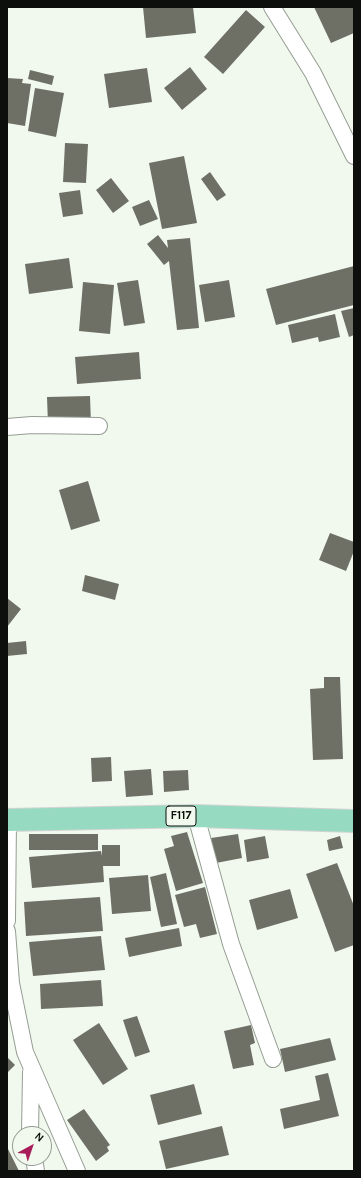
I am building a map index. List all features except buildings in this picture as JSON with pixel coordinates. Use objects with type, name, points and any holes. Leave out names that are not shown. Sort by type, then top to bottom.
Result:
[{"type":"main road","name":"F117","points":[[8,820],[196,816],[354,821]]},
{"type":"street","points":[[272,7],[313,73],[354,156]]},
{"type":"street","points":[[7,427],[32,425],[99,426]]},
{"type":"street","points":[[196,816],[231,944],[273,1059]]},
{"type":"street","points":[[7,921],[8,820]]},
{"type":"street","points":[[7,931],[11,983],[26,1052],[76,1171]]},
{"type":"street","points":[[30,1126],[31,1066]]}]
